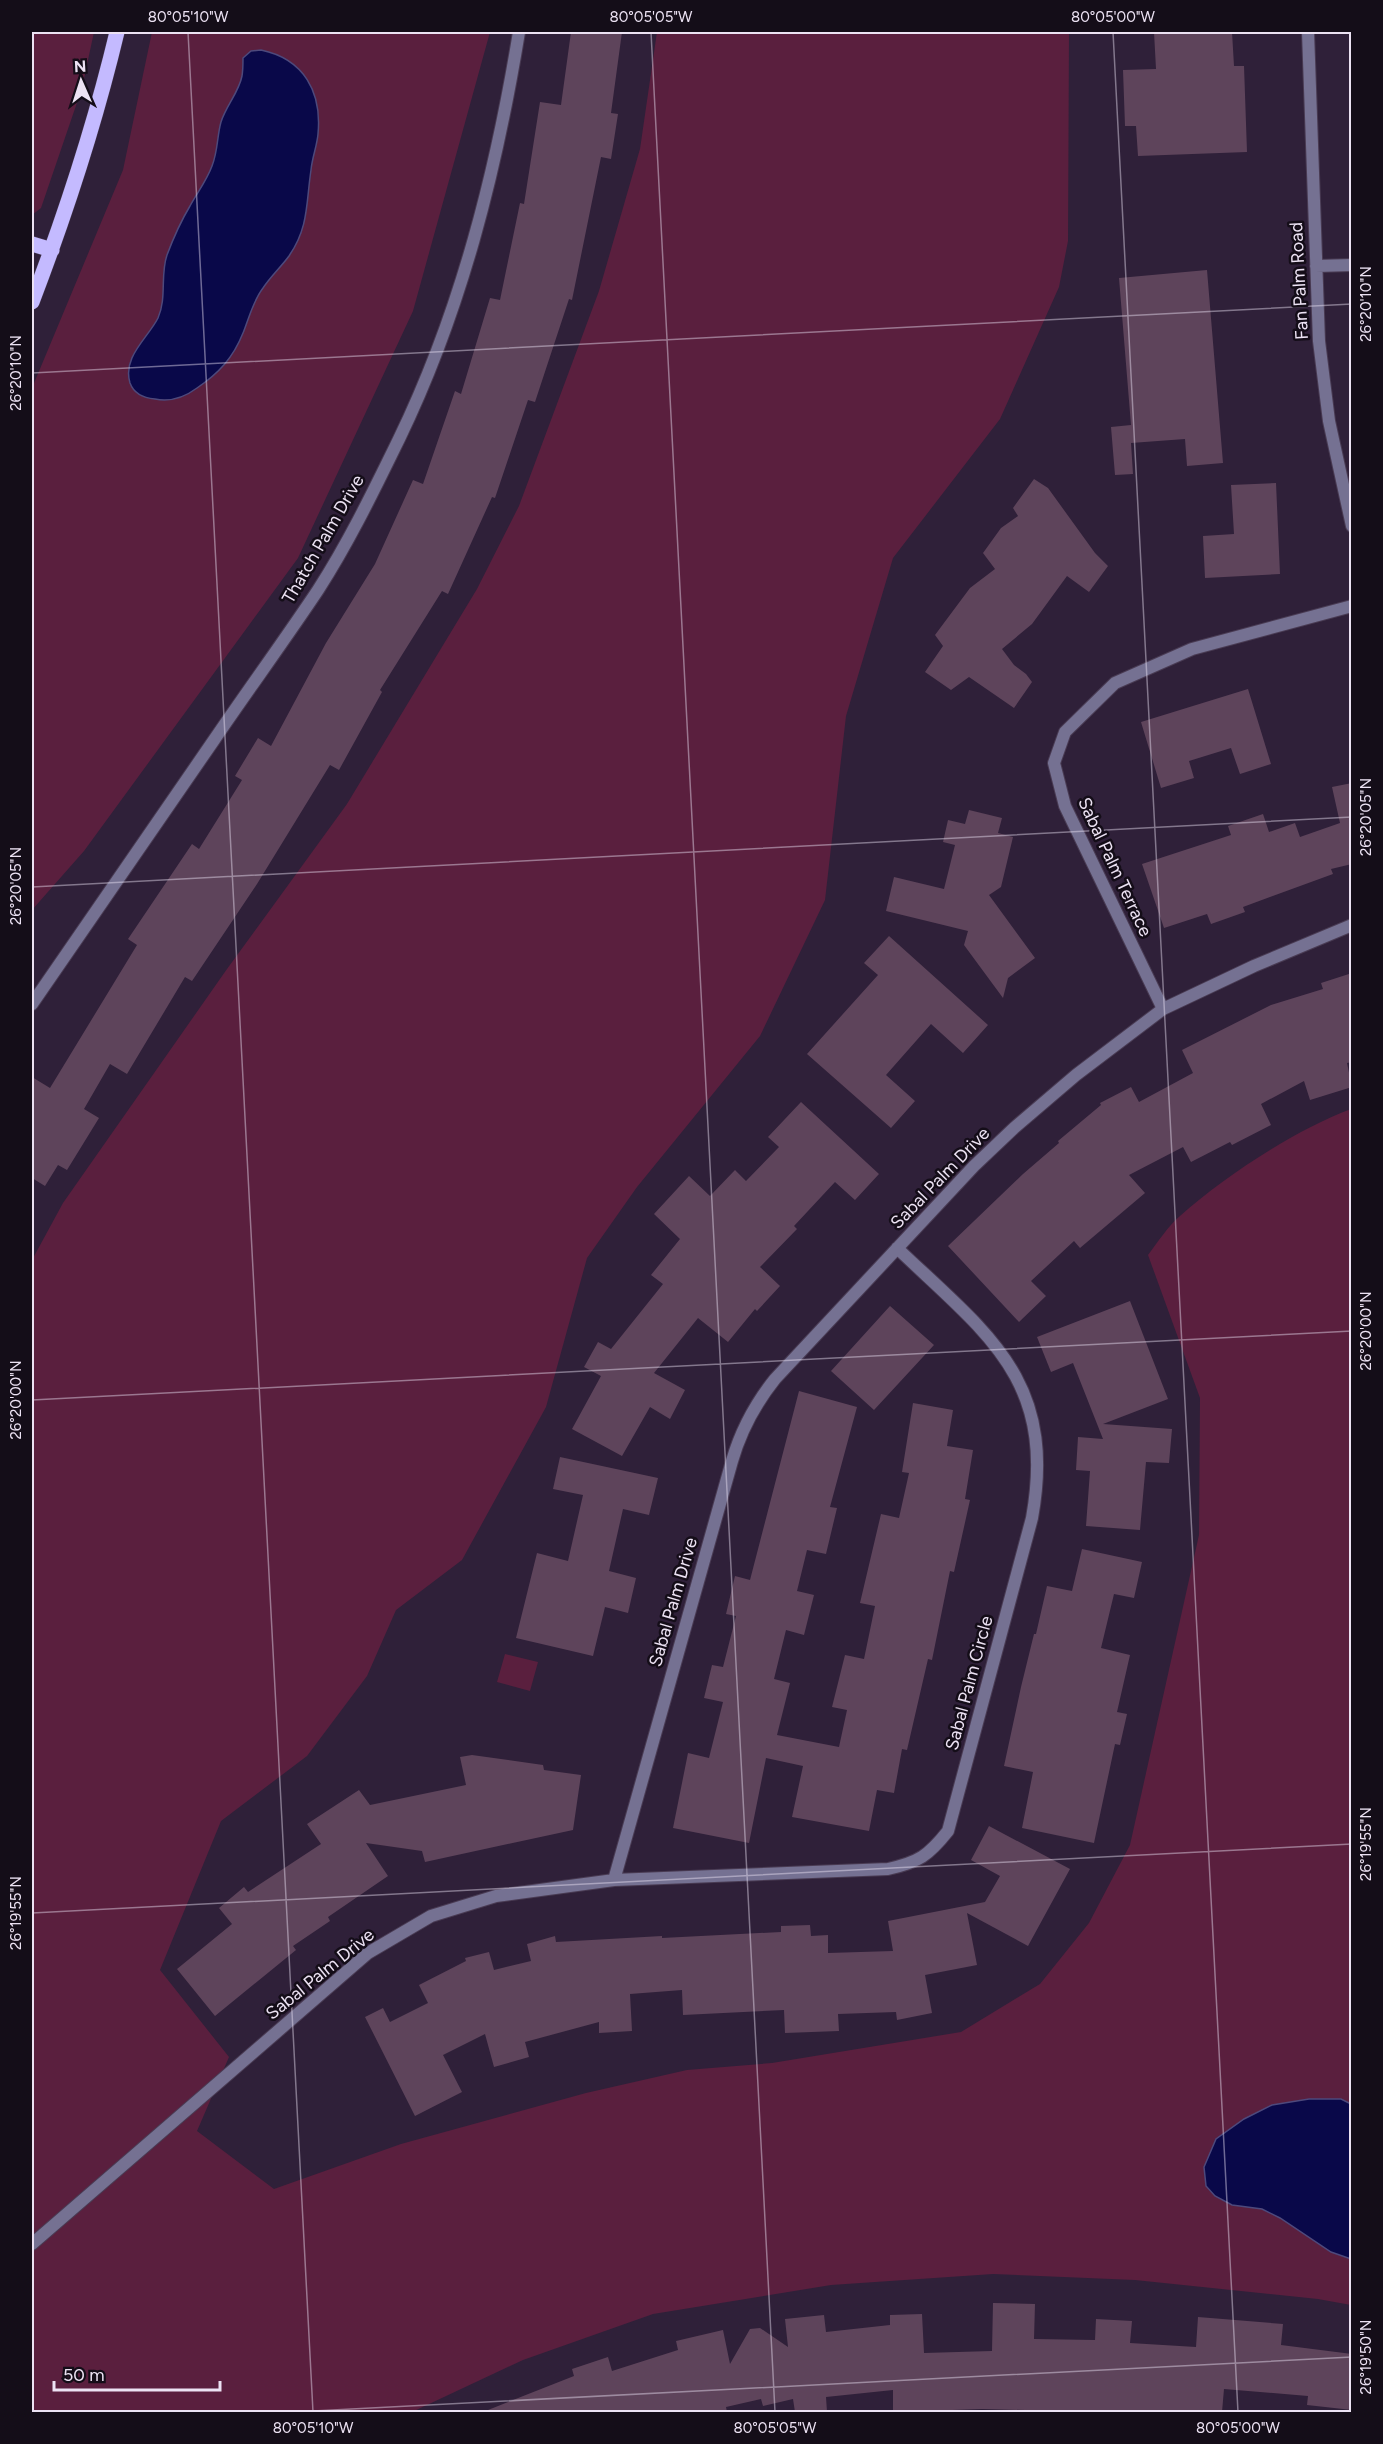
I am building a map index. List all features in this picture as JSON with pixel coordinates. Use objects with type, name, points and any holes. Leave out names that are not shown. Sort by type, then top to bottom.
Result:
[{"type":"main road","points":[[32,302],[52,250],[101,100],[117,32]]},
{"type":"main road","points":[[32,244],[52,250]]},
{"type":"street","name":"Thatch Palm Drive","points":[[32,1004],[319,588],[362,513],[391,456],[435,354],[464,273],[490,180],[519,32]]},
{"type":"street","name":"Fan Palm Road","points":[[1308,32],[1320,340],[1329,421],[1352,526]]},
{"type":"street","points":[[1316,266],[1352,265]]},
{"type":"street","name":"Sabal Palm Terrace","points":[[1163,1009],[1065,806],[1054,763],[1065,732],[1115,684],[1192,649],[1352,606]]},
{"type":"street","name":"Sabal Palm Drive","points":[[32,2244],[368,1953],[431,1916],[496,1896],[614,1880],[732,1461],[748,1419],[775,1379],[975,1166],[1014,1128],[1076,1075],[1163,1009],[1254,966],[1352,925]]},
{"type":"street","name":"Sabal Palm Circle","points":[[614,1880],[888,1869],[912,1863],[933,1850],[948,1831],[1032,1518],[1038,1469],[1036,1445],[1026,1398],[1003,1354],[989,1335],[897,1248]]},
{"type":"shaded area","points":[[32,32],[94,32],[82,88],[41,208],[32,215]]},
{"type":"shaded area","points":[[152,32],[490,32],[413,311],[298,558],[84,851],[32,910],[32,388],[123,170]]},
{"type":"shaded area","points":[[657,32],[1069,32],[1068,241],[1059,287],[1000,419],[893,558],[846,716],[825,900],[760,1036],[637,1187],[587,1258],[546,1407],[462,1560],[396,1610],[367,1676],[307,1756],[221,1821],[160,1970],[229,2057],[197,2131],[274,2189],[401,2144],[586,2093],[687,2070],[772,2063],[961,2032],[1040,1984],[1089,1923],[1130,1845],[1199,1535],[1200,1398],[1148,1255],[1176,1220],[1218,1185],[1261,1155],[1307,1129],[1351,1109],[1351,2305],[1318,2299],[1135,2280],[993,2274],[831,2285],[653,2314],[523,2360],[412,2412],[32,2412],[32,1260],[63,1203],[227,969],[347,804],[477,589],[519,506],[599,291],[640,149]]},
{"type":"shaded area","points":[[261,50],[276,54],[299,69],[313,91],[317,104],[317,138],[306,214],[300,235],[289,256],[260,293],[239,342],[219,371],[182,396],[166,400],[143,396],[134,390],[128,374],[137,348],[154,325],[161,310],[167,255],[183,218],[212,166],[221,122],[243,72],[243,58],[251,51]]},
{"type":"shaded area","points":[[505,1654],[538,1662],[530,1691],[497,1682]]},
{"type":"shaded area","points":[[1309,2099],[1341,2099],[1351,2104],[1351,2259],[1331,2252],[1280,2218],[1262,2209],[1232,2205],[1215,2196],[1206,2186],[1204,2167],[1216,2139],[1244,2119],[1272,2105]]},
{"type":"building","points":[[571,32],[622,32],[611,113],[618,114],[611,159],[601,157],[572,300],[569,299],[535,402],[528,400],[495,498],[492,497],[448,594],[442,591],[380,690],[382,692],[339,770],[330,765],[257,884],[192,981],[185,977],[127,1074],[110,1064],[84,1109],[99,1118],[67,1170],[58,1165],[45,1186],[32,1178],[32,1077],[50,1088],[137,945],[128,939],[192,844],[199,849],[242,780],[235,776],[258,738],[271,746],[326,643],[375,564],[413,480],[423,484],[455,391],[461,394],[490,298],[500,300],[520,203],[524,204],[540,102],[561,105]]},
{"type":"building","points":[[1154,32],[1232,32],[1234,66],[1244,66],[1247,152],[1138,156],[1136,126],[1125,126],[1123,70],[1156,69]]},
{"type":"building","points":[[1207,270],[1223,463],[1187,466],[1185,439],[1131,443],[1133,474],[1115,475],[1111,427],[1131,425],[1119,278]]},
{"type":"building","points":[[1034,479],[1048,488],[1095,553],[1108,566],[1089,592],[1067,576],[1032,624],[1002,649],[1014,665],[1032,682],[1014,708],[969,677],[951,690],[925,672],[943,646],[935,635],[970,588],[995,569],[983,553],[1001,528],[1018,516],[1013,508]]},
{"type":"building","points":[[1276,483],[1280,574],[1205,578],[1203,536],[1234,534],[1231,485]]},
{"type":"building","points":[[1248,689],[1271,764],[1240,774],[1231,748],[1189,761],[1194,778],[1161,788],[1141,722]]},
{"type":"building","points":[[1352,783],[1352,864],[1331,869],[1333,874],[1243,907],[1245,912],[1211,924],[1207,914],[1164,928],[1142,864],[1231,835],[1228,826],[1263,814],[1269,832],[1295,823],[1300,837],[1340,823],[1332,787]]},
{"type":"building","points":[[969,810],[1002,818],[998,833],[1013,837],[1001,887],[989,895],[1035,958],[1008,978],[1003,998],[964,945],[968,931],[886,911],[894,877],[944,889],[955,845],[943,842],[948,820],[965,824]]},
{"type":"building","points":[[889,936],[988,1025],[963,1053],[931,1024],[886,1075],[915,1101],[891,1128],[807,1054],[878,975],[864,963]]},
{"type":"building","points":[[1352,973],[1352,1062],[1347,1063],[1352,1087],[1310,1100],[1304,1081],[1261,1104],[1271,1125],[1191,1162],[1183,1147],[1129,1175],[1145,1193],[1080,1248],[1074,1241],[1031,1281],[1046,1296],[1019,1322],[948,1246],[1059,1143],[1058,1141],[1101,1105],[1100,1103],[1131,1087],[1139,1102],[1193,1073],[1182,1050],[1271,1005],[1323,989],[1321,983]]},
{"type":"building","points":[[801,1102],[879,1174],[855,1200],[835,1182],[794,1226],[797,1229],[760,1267],[780,1286],[757,1311],[755,1309],[728,1342],[698,1318],[654,1373],[685,1390],[670,1419],[650,1407],[622,1456],[572,1429],[601,1376],[584,1367],[598,1342],[611,1349],[663,1284],[651,1275],[680,1239],[654,1214],[689,1176],[710,1196],[735,1170],[746,1181],[779,1147],[768,1137]]},
{"type":"building","points":[[1130,1301],[1168,1399],[1103,1424],[1172,1429],[1169,1463],[1146,1462],[1140,1530],[1086,1526],[1090,1471],[1076,1470],[1078,1437],[1103,1439],[1073,1363],[1051,1372],[1037,1337]]},
{"type":"building","points":[[890,1306],[934,1345],[874,1410],[831,1371]]},
{"type":"building","points":[[799,1391],[857,1407],[830,1507],[837,1508],[826,1554],[807,1550],[797,1591],[814,1595],[804,1635],[786,1630],[774,1679],[790,1683],[777,1735],[839,1747],[847,1710],[832,1707],[845,1655],[864,1659],[875,1606],[860,1603],[881,1514],[899,1518],[909,1473],[902,1472],[913,1403],[953,1410],[947,1446],[973,1450],[965,1499],[970,1500],[954,1572],[950,1571],[932,1660],[928,1659],[907,1750],[902,1749],[894,1793],[877,1790],[869,1831],[792,1817],[803,1766],[766,1758],[749,1843],[673,1828],[688,1753],[709,1758],[723,1702],[704,1698],[712,1665],[723,1667],[736,1616],[726,1614],[735,1576],[750,1580]]},
{"type":"building","points":[[560,1457],[658,1478],[649,1515],[623,1509],[609,1571],[636,1578],[628,1613],[605,1607],[593,1656],[516,1638],[537,1553],[568,1561],[583,1495],[553,1489]]},
{"type":"building","points":[[1082,1549],[1142,1562],[1134,1598],[1114,1594],[1101,1648],[1130,1655],[1117,1712],[1127,1714],[1120,1745],[1115,1744],[1094,1843],[1022,1828],[1033,1772],[1004,1766],[1021,1687],[1047,1586],[1072,1591]]},
{"type":"building","points":[[472,1755],[543,1765],[544,1770],[581,1775],[573,1830],[425,1862],[422,1851],[366,1843],[388,1876],[328,1917],[330,1921],[293,1946],[296,1950],[215,2016],[177,1969],[232,1924],[219,1908],[244,1887],[248,1892],[321,1844],[307,1824],[359,1790],[370,1805],[466,1785],[460,1757]]},
{"type":"building","points":[[989,1826],[1070,1869],[1028,1946],[967,1913],[977,1965],[925,1975],[932,2013],[897,2020],[896,2012],[838,2014],[839,2031],[785,2033],[784,2010],[683,2015],[682,1990],[630,1994],[632,2031],[599,2033],[599,2022],[525,2042],[529,2057],[494,2067],[485,2034],[443,2055],[462,2092],[415,2116],[365,2017],[383,2008],[390,2022],[428,2003],[419,1985],[466,1961],[465,1958],[489,1952],[494,1970],[531,1961],[527,1944],[555,1936],[556,1942],[662,1936],[662,1938],[781,1932],[781,1926],[810,1925],[811,1936],[828,1935],[828,1953],[893,1951],[888,1921],[985,1902],[1000,1876],[971,1860]]},
{"type":"building","points":[[993,2303],[1035,2304],[1034,2339],[1095,2340],[1096,2319],[1132,2321],[1130,2343],[1196,2347],[1198,2317],[1283,2324],[1281,2345],[1352,2354],[1352,2410],[1307,2405],[1308,2396],[1224,2389],[1222,2412],[982,2409],[893,2412],[893,2390],[826,2397],[827,2412],[795,2412],[793,2399],[763,2406],[761,2399],[726,2407],[727,2412],[483,2412],[574,2376],[572,2369],[608,2357],[612,2371],[678,2350],[676,2341],[723,2330],[730,2364],[750,2329],[760,2328],[788,2347],[785,2319],[824,2315],[826,2332],[890,2325],[890,2315],[922,2314],[924,2353],[992,2351]]}]
